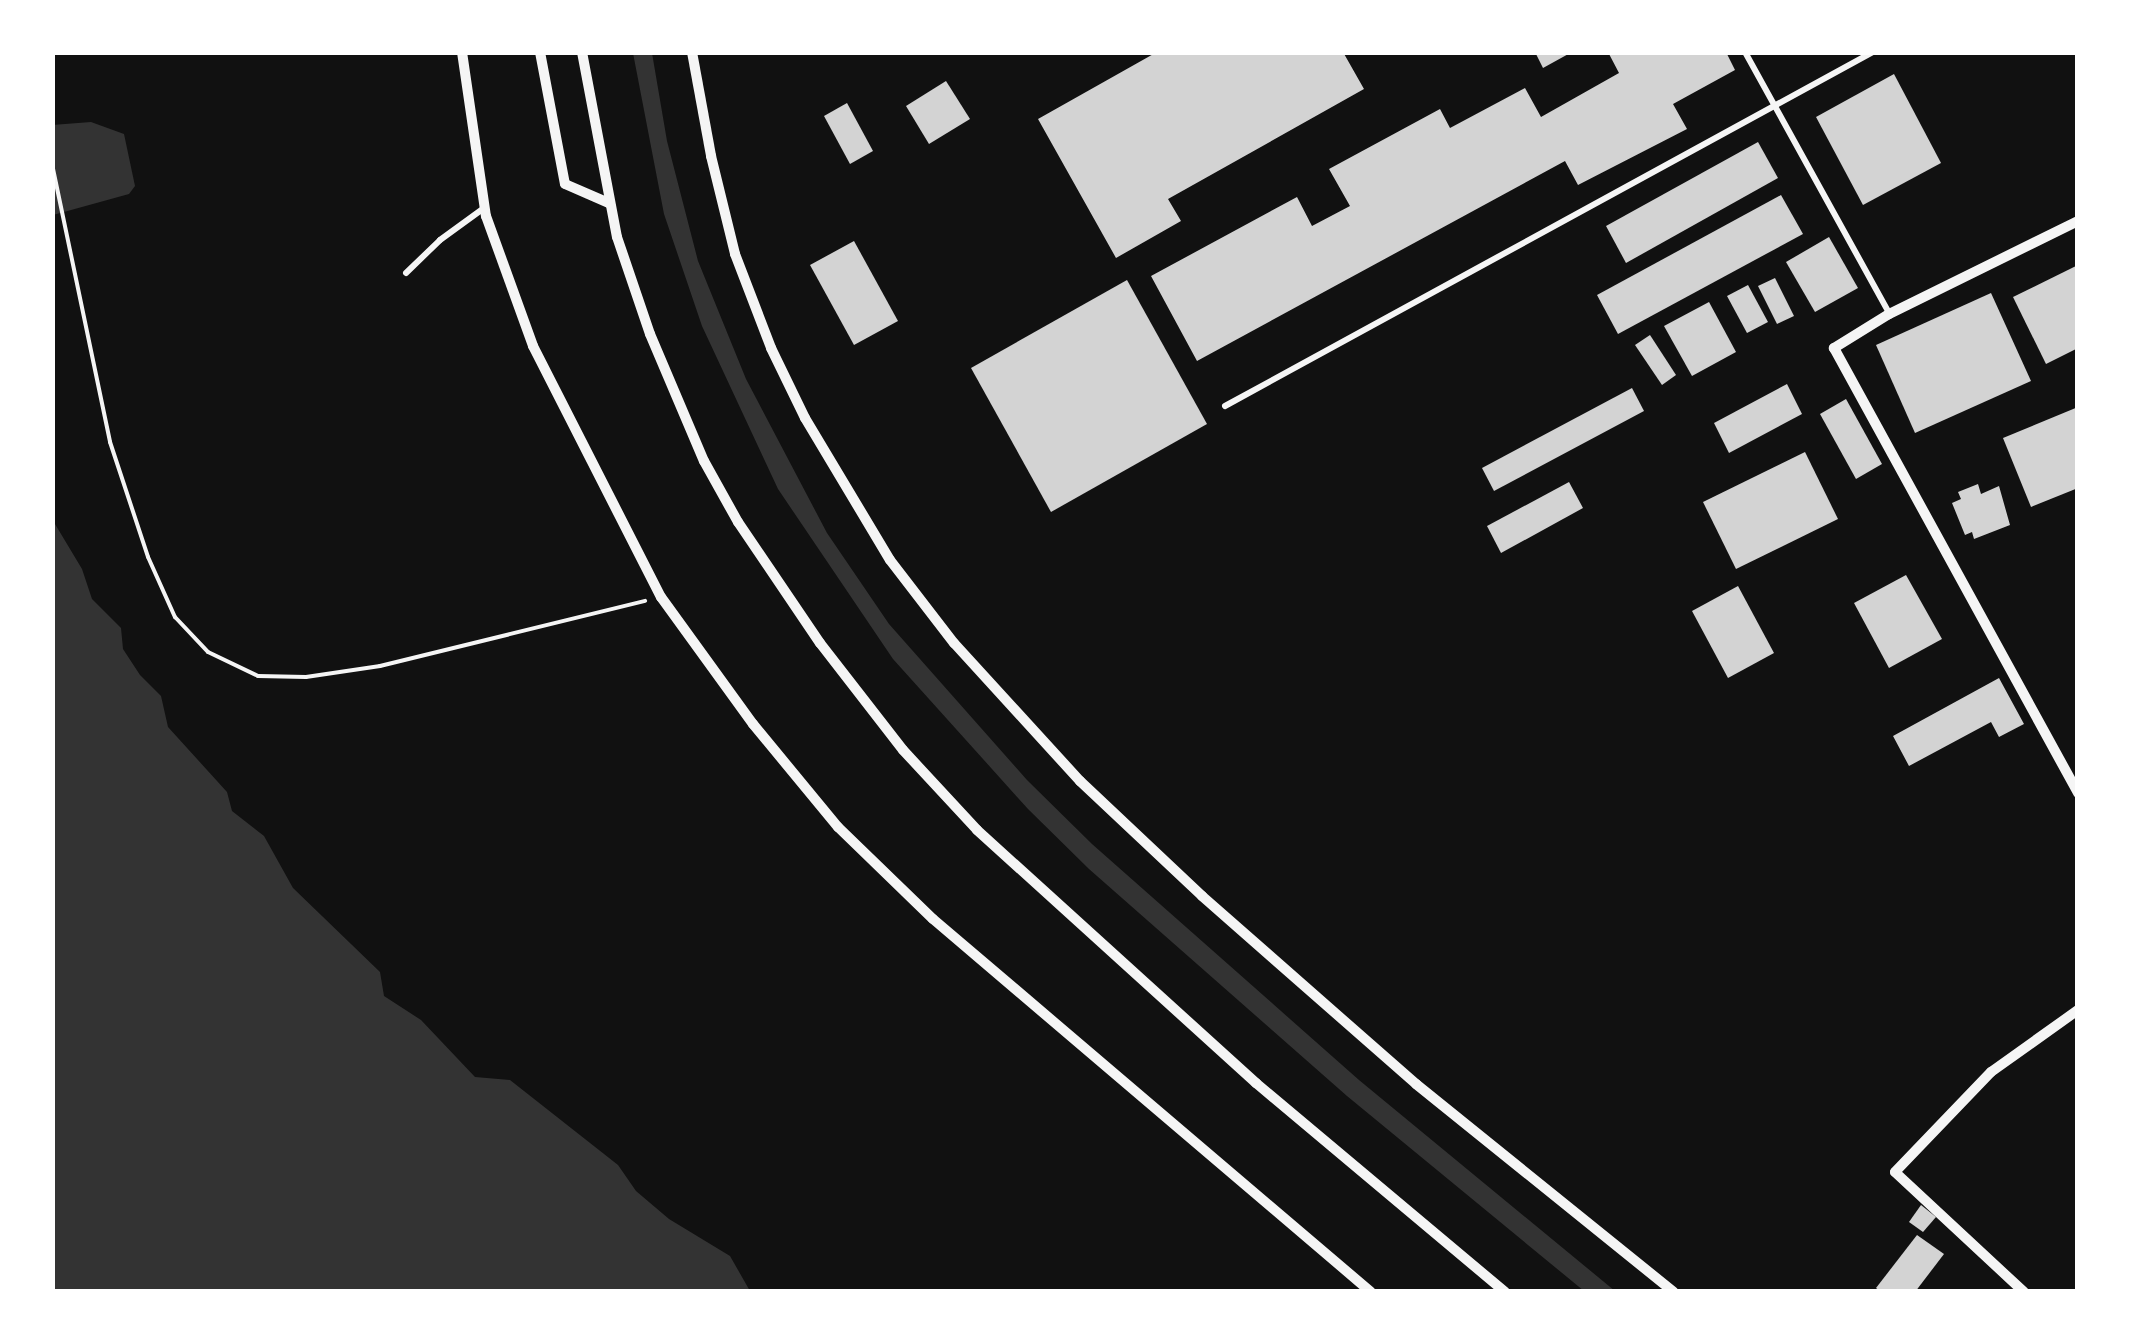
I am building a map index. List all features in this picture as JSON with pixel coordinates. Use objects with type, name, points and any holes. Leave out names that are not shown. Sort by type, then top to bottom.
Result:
[{"type":"street","points":[[462,52],[485,208],[533,346],[661,597],[753,724],[866,853],[934,919],[1371,1292]]},
{"type":"street","points":[[540,52],[565,184],[609,203]]},
{"type":"street","points":[[582,52],[609,203],[650,334],[704,460],[738,522],[820,642],[903,750],[977,830],[1120,962],[1506,1292]]},
{"type":"street","points":[[692,52],[710,156],[735,254],[771,348],[804,418],[890,560],[954,642],[1080,781],[1202,896],[1416,1084],[1674,1292]]},
{"type":"street","points":[[2078,221],[1889,314],[1834,348],[2078,792]]},
{"type":"street","points":[[2024,1292],[1895,1172],[1992,1072],[2078,1010]]},
{"type":"lane","points":[[1745,52],[1889,314]]},
{"type":"lane","points":[[1225,406],[1873,52]]},
{"type":"lane","points":[[406,273],[440,240],[485,208]]},
{"type":"path","points":[[52,164],[115,458],[148,557],[175,617],[208,652],[258,676],[306,676],[380,666],[661,597]]},
{"type":"shaded area","points":[[633,53],[652,53],[667,141],[698,261],[746,379],[827,533],[889,624],[1027,780],[1092,844],[1359,1080],[1615,1291],[1584,1291],[1347,1096],[1089,869],[1028,809],[893,659],[778,489],[702,326],[664,214]]},
{"type":"shaded area","points":[[91,122],[124,134],[135,186],[129,194],[53,215],[52,125]]},
{"type":"shaded area","points":[[52,519],[82,569],[92,599],[121,628],[123,649],[140,675],[161,696],[168,727],[227,792],[232,811],[264,836],[293,888],[380,972],[384,996],[421,1020],[475,1077],[510,1080],[618,1165],[636,1191],[669,1219],[730,1256],[750,1291],[53,1291]]},
{"type":"building","points":[[1157,52],[1343,52],[1364,89],[1168,199],[1181,221],[1116,258],[1038,119]]},
{"type":"building","points":[[1535,52],[1572,52],[1543,68]]},
{"type":"building","points":[[1608,52],[1726,52],[1735,70],[1673,104],[1687,129],[1578,185],[1565,161],[1197,361],[1151,276],[1297,197],[1312,226],[1350,206],[1329,169],[1440,109],[1450,128],[1525,88],[1541,117],[1619,73]]},
{"type":"building","points":[[1894,74],[1941,163],[1863,205],[1816,117]]},
{"type":"building","points":[[946,81],[970,119],[929,144],[906,106]]},
{"type":"building","points":[[847,103],[873,151],[850,164],[824,116]]},
{"type":"building","points":[[1758,142],[1778,178],[1626,263],[1606,226]]},
{"type":"building","points":[[1781,195],[1803,234],[1618,334],[1597,295]]},
{"type":"building","points":[[1829,237],[1858,288],[1815,312],[1786,262]]},
{"type":"building","points":[[854,241],[898,321],[854,345],[810,265]]},
{"type":"building","points":[[2078,265],[2078,348],[2046,364],[2013,297]]},
{"type":"building","points":[[1775,278],[1794,316],[1777,324],[1758,286]]},
{"type":"building","points":[[1127,280],[1207,424],[1051,512],[971,368]]},
{"type":"building","points":[[1748,285],[1768,322],[1747,333],[1727,296]]},
{"type":"building","points":[[1991,293],[2031,381],[1915,433],[1876,345]]},
{"type":"building","points":[[1709,302],[1736,352],[1692,376],[1664,326]]},
{"type":"building","points":[[1650,335],[1676,375],[1662,385],[1635,345]]},
{"type":"building","points":[[1787,384],[1802,414],[1729,453],[1714,423]]},
{"type":"building","points":[[1632,388],[1644,411],[1494,491],[1482,468]]},
{"type":"building","points":[[1846,399],[1882,464],[1856,479],[1820,414]]},
{"type":"building","points":[[2078,407],[2078,488],[2031,507],[2003,438]]},
{"type":"building","points":[[1805,452],[1838,519],[1736,569],[1703,502]]},
{"type":"building","points":[[1569,482],[1583,508],[1501,553],[1487,526]]},
{"type":"building","points":[[1978,484],[1981,494],[1999,486],[2010,525],[1974,539],[1972,532],[1965,535],[1952,503],[1961,499],[1958,492]]},
{"type":"building","points":[[1906,575],[1942,639],[1889,668],[1854,603]]},
{"type":"building","points":[[1738,586],[1774,653],[1728,678],[1692,611]]},
{"type":"building","points":[[1999,678],[2024,724],[1999,737],[1991,722],[1909,766],[1893,736]]},
{"type":"building","points":[[1921,1205],[1936,1217],[1923,1232],[1909,1222]]},
{"type":"building","points":[[1917,1235],[1944,1254],[1915,1292],[1881,1292],[1876,1288]]}]
